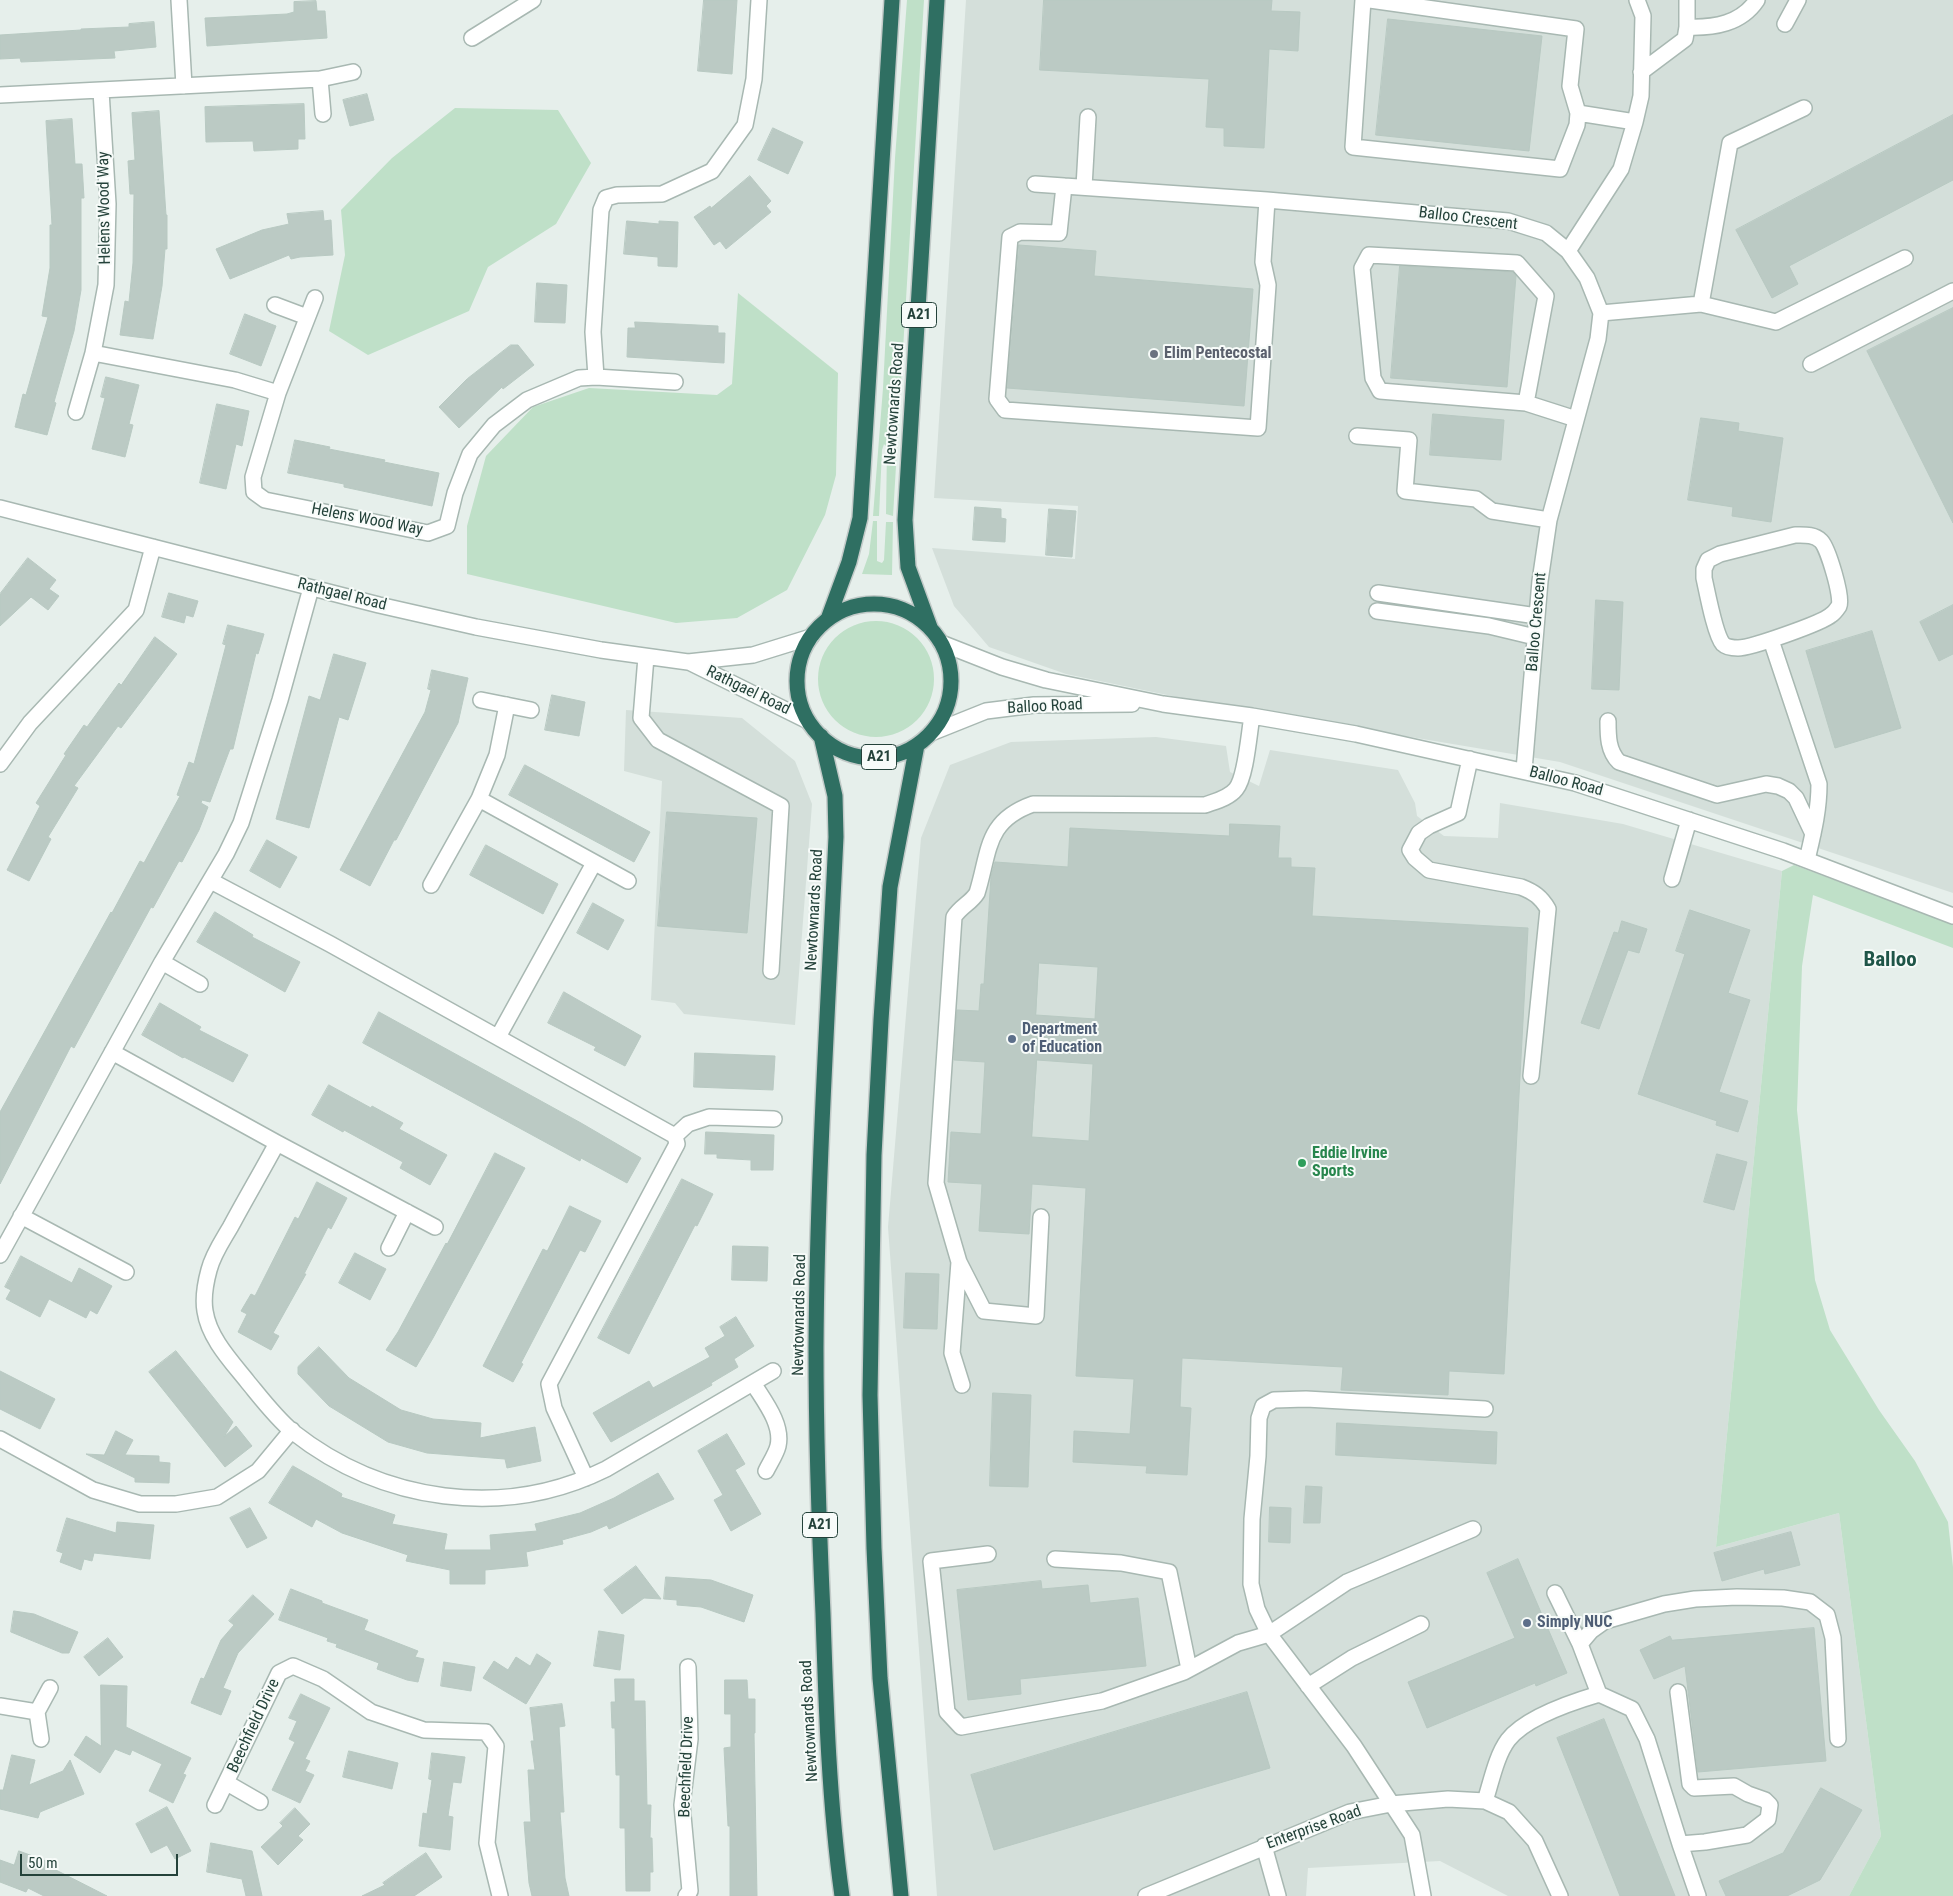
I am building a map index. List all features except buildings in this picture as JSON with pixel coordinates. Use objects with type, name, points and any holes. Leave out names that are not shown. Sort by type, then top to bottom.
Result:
[{"type":"highway","name":"Newtownards Road","points":[[828,619],[849,562],[860,518],[892,0]]},
{"type":"highway","name":"Newtownards Road","points":[[930,627],[908,567],[906,520],[937,0]]},
{"type":"highway","name":"A21","points":[[869,604],[891,606],[905,611],[930,627],[941,643],[949,662],[951,682],[948,701],[942,718],[931,733],[917,745],[893,755],[867,758],[842,751],[821,736],[808,721],[800,703],[797,684],[800,659],[811,637],[828,619],[847,609],[869,604]]},
{"type":"highway","name":"Newtownards Road","points":[[821,736],[835,796],[836,837],[820,1153],[816,1349],[820,1558],[826,1692],[835,1846],[842,1896]]},
{"type":"highway","name":"A21","points":[[901,1896],[880,1678],[874,1548],[871,1375],[875,1145],[890,896],[917,745]]},
{"type":"street","points":[[179,0],[184,86]]},
{"type":"street","points":[[472,38],[533,0]]},
{"type":"street","points":[[596,377],[593,332],[601,210],[606,198],[617,195],[662,194],[712,171],[746,125],[754,79],[758,0]]},
{"type":"street","points":[[1363,0],[1353,146],[1560,169],[1577,125],[1578,112],[1570,86],[1576,28],[1370,0]]},
{"type":"street","points":[[1568,250],[1621,169],[1635,122],[1641,96],[1642,72],[1643,16],[1638,0]]},
{"type":"street","points":[[1642,72],[1685,39],[1687,27],[1686,0]]},
{"type":"street","points":[[1687,27],[1704,28],[1724,24],[1749,12],[1757,0]]},
{"type":"street","points":[[1785,24],[1798,0]]},
{"type":"street","points":[[0,95],[320,79],[354,72]]},
{"type":"street","points":[[320,79],[323,114]]},
{"type":"street","name":"Helens Wood Way","points":[[76,412],[93,353],[106,285],[108,204],[101,91]]},
{"type":"street","points":[[1701,304],[1730,143],[1804,108]]},
{"type":"street","points":[[1578,112],[1635,122]]},
{"type":"street","points":[[1084,188],[1088,118]]},
{"type":"street","name":"Balloo Crescent","points":[[1035,184],[1267,200],[1508,221],[1546,233],[1568,250],[1587,278],[1601,313],[1598,339],[1549,520],[1537,616],[1524,770]]},
{"type":"street","points":[[1064,186],[1059,233],[1020,232],[1010,237],[997,399],[1005,410],[1258,428],[1268,285],[1263,262],[1267,200]]},
{"type":"street","points":[[1526,403],[1546,296],[1517,263],[1368,255],[1362,268],[1373,378],[1380,391],[1526,403],[1576,419]]},
{"type":"street","points":[[1601,313],[1701,304],[1776,322],[1905,258]]},
{"type":"street","points":[[1811,364],[1953,291]]},
{"type":"street","name":"Helens Wood Way","points":[[315,298],[278,393],[253,477],[254,492],[264,500],[428,533],[447,526],[455,493],[470,454],[494,425],[527,400],[579,378],[596,377],[675,382]]},
{"type":"street","points":[[275,306],[306,317]]},
{"type":"street","points":[[93,353],[235,380],[278,393]]},
{"type":"street","points":[[1357,436],[1409,440],[1405,491],[1476,499],[1492,511],[1549,520]]},
{"type":"street","name":"Rathgael Road","points":[[0,508],[311,588],[476,627],[646,657],[688,662],[752,655],[811,637]]},
{"type":"street","points":[[1795,535],[1815,537],[1821,541],[1826,550],[1840,600],[1838,607],[1830,616],[1771,640],[1738,648],[1723,644],[1704,578],[1704,569],[1708,560],[1720,554],[1795,535]]},
{"type":"street","points":[[0,764],[30,722],[136,610],[153,547]]},
{"type":"street","points":[[0,1255],[162,962],[211,881],[241,823],[280,700],[311,588]]},
{"type":"street","points":[[1378,593],[1537,616]]},
{"type":"street","points":[[1378,611],[1489,626],[1536,637]]},
{"type":"street","points":[[1771,640],[1819,784],[1819,805],[1807,860]]},
{"type":"street","name":"Balloo Road","points":[[941,643],[1002,667],[1046,680],[1163,704],[1252,716],[1356,734],[1524,770],[1575,783],[1807,860],[1953,916]]},
{"type":"street","points":[[646,657],[641,718],[658,740],[781,806],[771,972]]},
{"type":"street","name":"Rathgael Road","points":[[688,662],[808,721]]},
{"type":"street","points":[[481,700],[531,710]]},
{"type":"street","name":"Balloo Road","points":[[931,733],[986,711],[1034,705],[1163,704]]},
{"type":"street","points":[[431,885],[479,799],[498,755],[507,705]]},
{"type":"street","points":[[1040,1217],[1036,1316],[984,1311],[959,1262],[936,1183],[952,924],[958,911],[977,893],[989,844],[996,829],[1007,817],[1033,804],[1205,805],[1222,800],[1235,790],[1242,781],[1252,716]]},
{"type":"street","points":[[1608,721],[1608,739],[1614,758],[1619,762],[1703,792],[1717,795],[1766,784],[1778,786],[1796,798],[1813,834]]},
{"type":"street","points":[[1470,759],[1458,813],[1429,826],[1419,833],[1410,850],[1415,858],[1429,870],[1521,887],[1535,893],[1548,909],[1531,1076]]},
{"type":"street","points":[[479,799],[628,881]]},
{"type":"street","points":[[1672,879],[1689,820]]},
{"type":"street","points":[[498,1037],[594,862]]},
{"type":"street","points":[[211,881],[498,1037],[675,1136],[677,1144],[550,1384],[554,1408],[586,1478]]},
{"type":"street","points":[[162,962],[200,984]]},
{"type":"street","points":[[112,1052],[435,1227]]},
{"type":"street","points":[[675,1136],[688,1124],[710,1117],[774,1119]]},
{"type":"street","points":[[277,1143],[218,1249],[209,1269],[205,1310],[210,1329],[256,1393],[292,1430],[325,1454],[365,1475],[416,1492],[468,1500],[527,1495],[586,1478],[773,1371]]},
{"type":"street","points":[[389,1248],[407,1212]]},
{"type":"street","points":[[21,1216],[126,1272]]},
{"type":"street","points":[[959,1262],[952,1353],[962,1385]]},
{"type":"street","points":[[753,1383],[775,1420],[778,1433],[778,1446],[766,1472]]},
{"type":"street","points":[[1423,1896],[1412,1835],[1354,1746],[1269,1634],[1257,1609],[1250,1584],[1252,1519],[1258,1456],[1259,1418],[1263,1406],[1274,1400],[1306,1399],[1485,1409]]},
{"type":"street","points":[[0,1439],[93,1490],[140,1504],[176,1504],[217,1497],[258,1471],[292,1430]]},
{"type":"street","points":[[988,1554],[932,1562],[947,1712],[961,1727],[1102,1701],[1189,1669],[1238,1643],[1269,1634],[1347,1582],[1473,1528]]},
{"type":"street","points":[[1055,1559],[1120,1563],[1169,1572],[1189,1669]]},
{"type":"street","points":[[1555,1593],[1580,1644],[1599,1694]]},
{"type":"street","points":[[1580,1644],[1605,1621],[1664,1604],[1695,1598],[1783,1598],[1810,1602],[1827,1615],[1833,1638],[1838,1739]]},
{"type":"street","points":[[1308,1686],[1352,1658],[1420,1624]]},
{"type":"street","name":"Beechfield Drive","points":[[215,1805],[279,1673],[292,1666],[323,1679],[371,1712],[424,1730],[486,1732],[496,1746],[487,1843],[500,1896]]},
{"type":"street","name":"Beechfield Drive","points":[[686,1896],[690,1891],[682,1806],[690,1739],[688,1667]]},
{"type":"street","points":[[41,1739],[38,1712],[50,1688]]},
{"type":"street","points":[[1678,1692],[1690,1784],[1694,1788],[1734,1786],[1764,1800],[1770,1805],[1768,1819],[1747,1835],[1680,1844]]},
{"type":"street","points":[[1485,1801],[1495,1767],[1508,1740],[1533,1719],[1578,1700],[1599,1694],[1632,1709],[1647,1739],[1698,1896]]},
{"type":"street","points":[[0,1706],[38,1712]]},
{"type":"street","name":"Beechfield Drive","points":[[227,1783],[260,1802]]},
{"type":"street","name":"Enterprise Road","points":[[1146,1896],[1350,1812],[1391,1804],[1448,1799],[1485,1801],[1510,1812],[1535,1841],[1560,1896]]},
{"type":"street","points":[[1264,1846],[1278,1896]]},
{"type":"shaded area","points":[[966,0],[1953,0],[1953,893],[1560,762],[1196,701],[1066,674],[989,647],[954,606],[932,548],[1075,559],[1078,506],[934,498]]},
{"type":"shaded area","points":[[626,710],[742,718],[795,761],[812,804],[795,1025],[684,1014],[675,1003],[651,1000],[662,781],[624,771]]},
{"type":"shaded area","points":[[1156,737],[1226,746],[1230,772],[1259,786],[1270,750],[1398,770],[1415,803],[1417,816],[1444,836],[1498,838],[1500,803],[1623,824],[1782,871],[1716,1547],[1839,1513],[1881,1836],[1849,1896],[1508,1896],[1440,1861],[1308,1868],[1306,1896],[937,1896],[888,1227],[921,838],[950,765],[1011,742]]},
{"type":"green space","points":[[907,0],[924,0],[893,516],[886,514],[887,448],[884,444],[882,450],[879,516],[873,516],[883,388],[895,158]]},
{"type":"green space","points":[[455,108],[558,110],[591,163],[556,224],[488,267],[469,311],[368,355],[329,331],[345,255],[341,210],[392,158]]},
{"type":"green space","points":[[738,293],[838,373],[836,475],[825,515],[787,590],[737,618],[676,623],[467,574],[467,526],[486,456],[533,407],[589,388],[717,395],[732,384]]},
{"type":"green space","points":[[873,521],[877,521],[877,561],[882,563],[884,560],[886,522],[893,522],[892,575],[862,574],[869,554]]},
{"type":"green space","points":[[876,621],[898,626],[917,638],[929,657],[934,679],[929,701],[917,720],[898,732],[876,737],[854,732],[835,720],[823,701],[818,679],[823,657],[835,638],[854,626]]},
{"type":"green space","points":[[1794,865],[1953,924],[1953,948],[1813,895],[1802,966],[1797,1110],[1815,1280],[1830,1330],[1879,1410],[1915,1461],[1948,1522],[1953,1567],[1953,1896],[1849,1896],[1881,1836],[1839,1513],[1716,1547],[1782,871]]},
{"type":"place","name":"Elim Pentecostal","points":[[1154,354]]},
{"type":"place","name":"Department of Education","points":[[1012,1039]]},
{"type":"place","name":"Eddie Irvine Sports","points":[[1302,1163]]},
{"type":"place","name":"Simply NUC","points":[[1527,1623]]},
{"type":"district","name":"Balloo","points":[[1890,961]]}]
